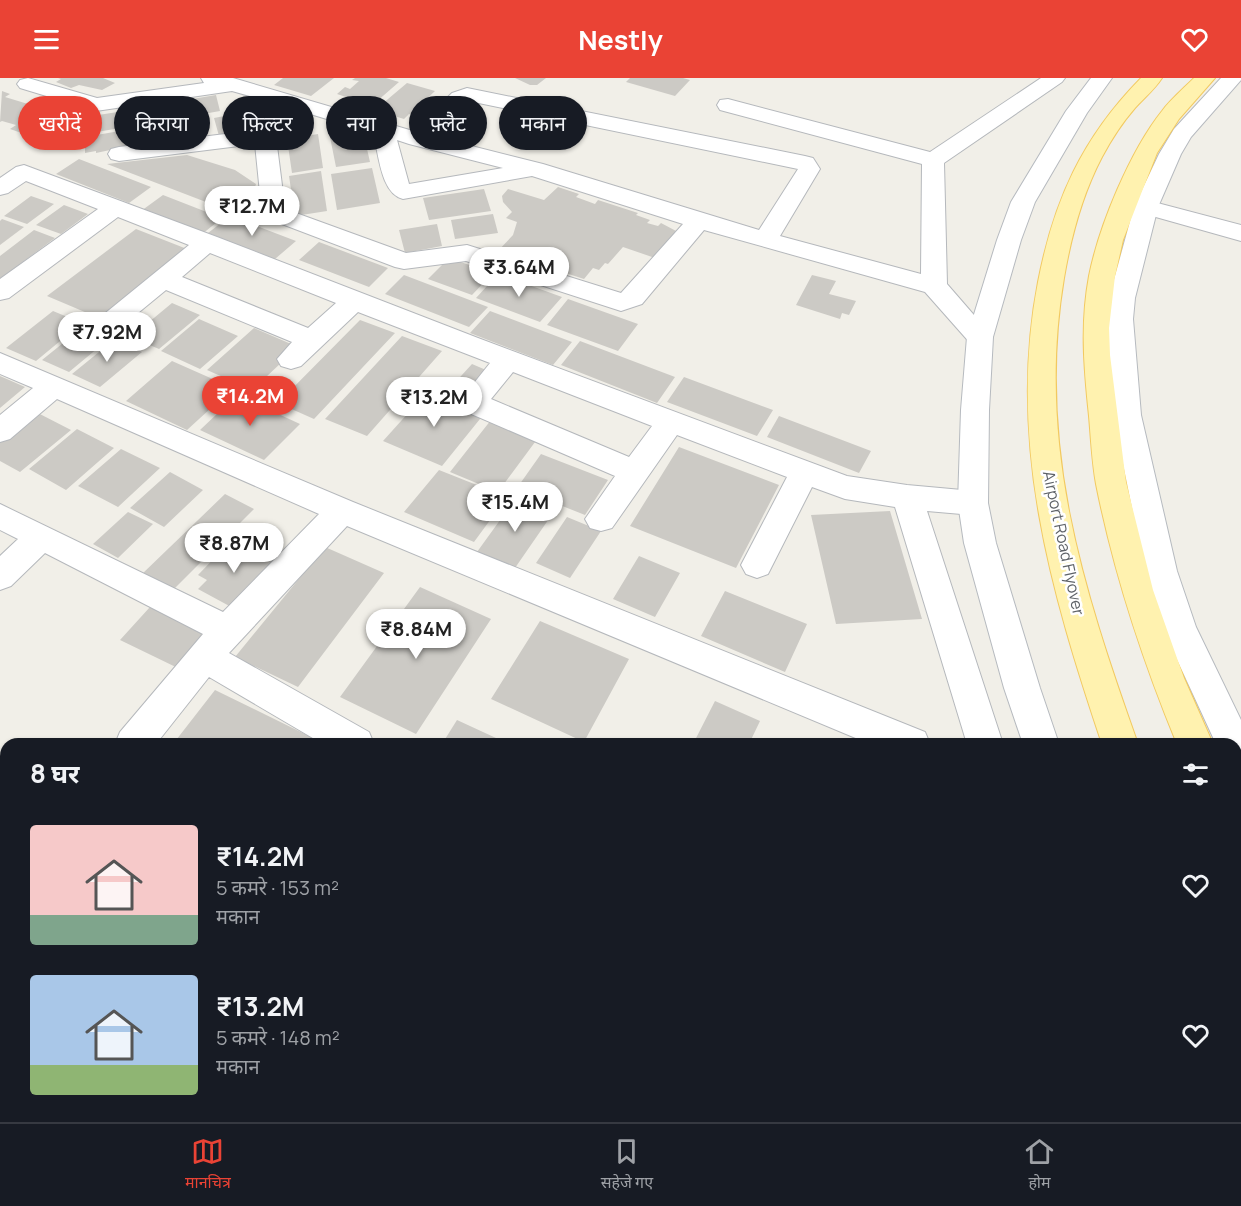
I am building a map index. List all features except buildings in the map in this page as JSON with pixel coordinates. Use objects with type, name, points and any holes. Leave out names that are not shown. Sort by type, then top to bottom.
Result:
[{"type":"main road","name":"Airport Road Flyover","points":[[1118,738],[1096,678],[1068,578],[1049,492],[1042,411],[1043,332],[1057,246],[1070,204],[1085,170],[1112,123],[1152,78]]},
{"type":"main road","points":[[1192,738],[1167,678],[1137,590],[1111,482],[1096,355],[1101,286],[1111,240],[1163,138],[1193,88],[1205,78]]},
{"type":"street","points":[[128,96],[130,78]]},
{"type":"street","points":[[728,105],[933,160],[1055,78]]},
{"type":"street","points":[[1039,738],[980,543],[973,503],[975,410],[980,337],[1009,240],[1023,202],[1036,176],[1077,111],[1102,78]]},
{"type":"street","points":[[1231,738],[1179,627],[1161,571],[1127,415],[1120,319],[1122,298],[1146,207],[1170,154],[1163,138],[1232,78]]},
{"type":"street","points":[[147,96],[220,81],[270,96]]},
{"type":"street","points":[[27,84],[96,105],[114,102]]},
{"type":"street","points":[[462,96],[467,94],[477,96]]},
{"type":"street","points":[[487,98],[806,163],[809,169],[765,240]]},
{"type":"street","points":[[119,154],[222,141]]},
{"type":"street","points":[[267,150],[274,213],[404,261],[466,253],[621,302],[633,298],[699,221]]},
{"type":"street","points":[[389,150],[399,188],[403,192],[535,169]]},
{"type":"street","points":[[460,150],[535,169],[765,240],[934,286],[980,337]]},
{"type":"street","points":[[933,160],[934,286]]},
{"type":"street","points":[[0,163],[208,242],[354,301],[845,487],[907,497],[973,503]]},
{"type":"street","points":[[0,189],[24,172]]},
{"type":"street","points":[[1146,207],[1241,233]]},
{"type":"street","points":[[0,292],[115,208]]},
{"type":"street","points":[[112,321],[208,242]]},
{"type":"street","points":[[164,279],[312,340]]},
{"type":"street","points":[[291,359],[354,301]]},
{"type":"street","points":[[508,360],[472,404],[635,472]]},
{"type":"street","points":[[0,363],[342,511],[897,738]]},
{"type":"street","points":[[0,431],[53,387]]},
{"type":"street","points":[[601,519],[671,422]]},
{"type":"street","points":[[757,565],[805,472]]},
{"type":"street","points":[[907,497],[983,738]]},
{"type":"street","points":[[138,738],[227,630],[342,511]]},
{"type":"street","points":[[0,516],[227,630]]},
{"type":"street","points":[[0,576],[41,537]]},
{"type":"street","points":[[205,657],[346,738]]}]
